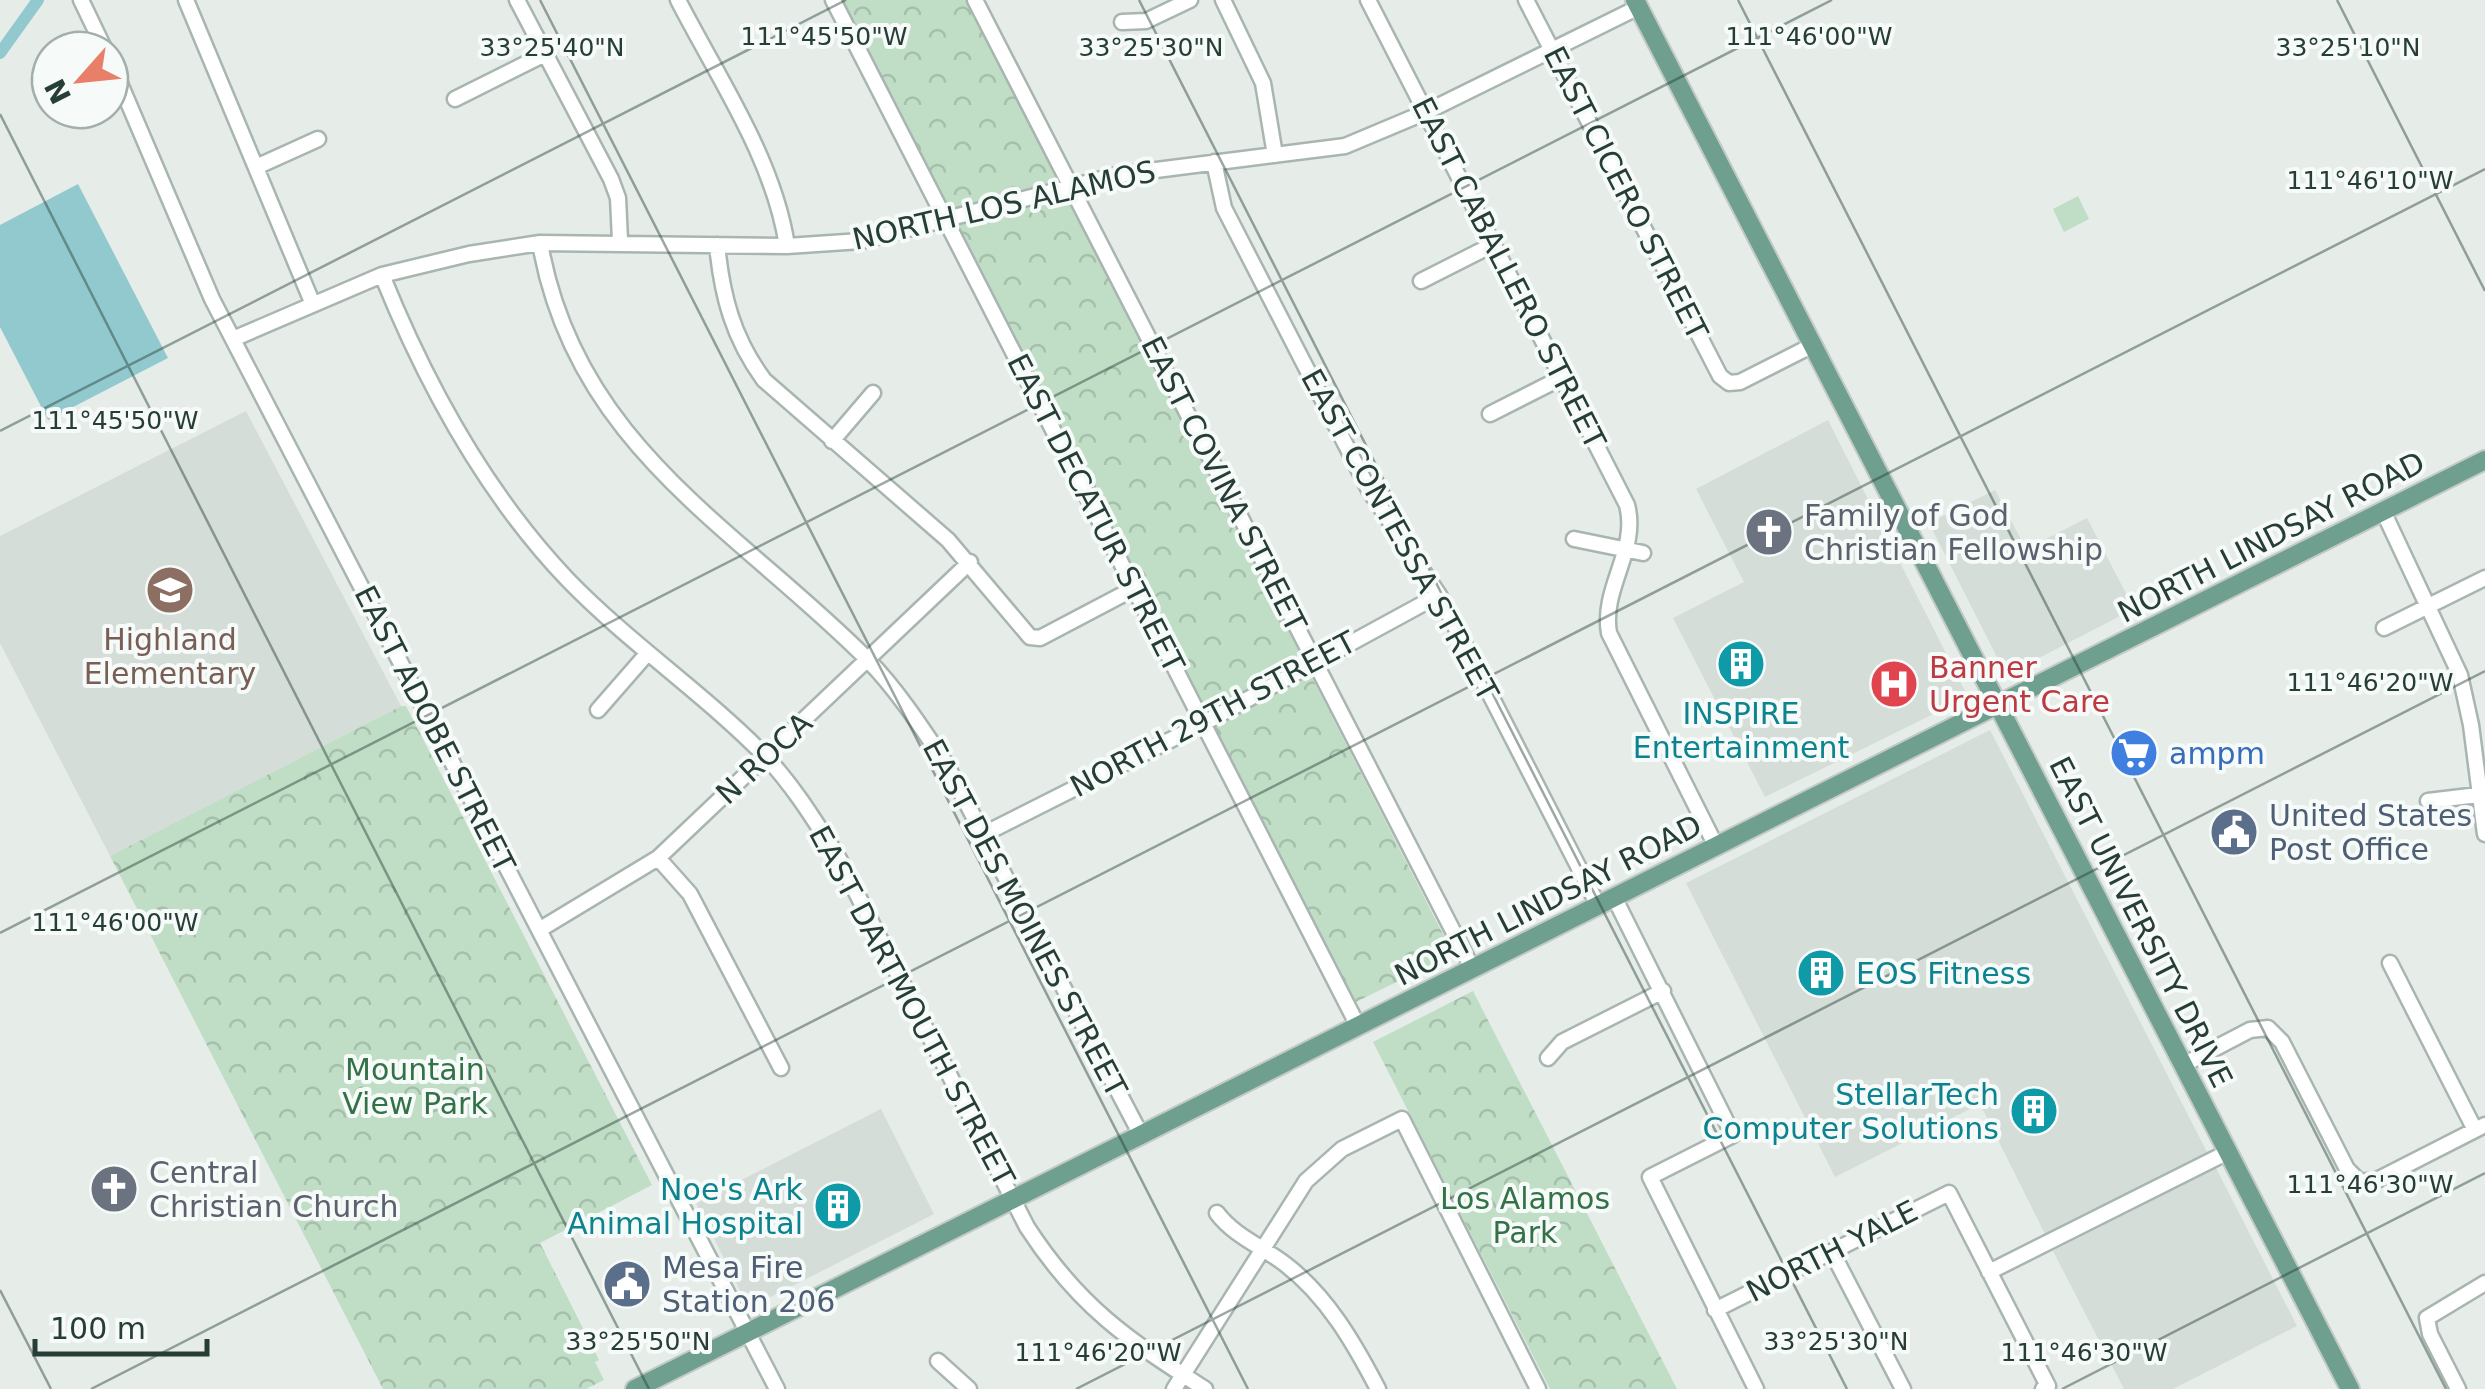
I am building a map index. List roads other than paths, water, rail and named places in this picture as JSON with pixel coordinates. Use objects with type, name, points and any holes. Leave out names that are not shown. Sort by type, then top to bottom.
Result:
[{"type":"main road","name":"EAST UNIVERSITY DRIVE","points":[[1637,3],[2348,1389]]},
{"type":"main road","name":"NORTH LINDSAY ROAD","points":[[635,1389],[2485,460]]},
{"type":"street","points":[[81,0],[95,30]]},
{"type":"street","points":[[186,0],[312,302]]},
{"type":"street","points":[[517,0],[611,180],[618,198],[620,240]]},
{"type":"street","points":[[678,0],[772,183],[787,246]]},
{"type":"street","name":"EAST DECATUR STREET","points":[[833,0],[1358,1026]]},
{"type":"street","name":"EAST COVINA STREET","points":[[975,0],[1472,968]]},
{"type":"street","points":[[1122,22],[1146,21],[1190,0]]},
{"type":"street","points":[[1223,0],[1262,83],[1275,155]]},
{"type":"street","name":"EAST CABALLERO STREET","points":[[1368,0],[1628,505],[1631,527],[1610,600],[1609,633],[1716,846]]},
{"type":"street","name":"EAST CICERO STREET","points":[[1526,0],[1717,370],[1729,383],[1744,381],[1814,345]]},
{"type":"street","name":"NORTH LOS ALAMOS","points":[[233,340],[312,302],[382,275],[540,243],[620,240],[787,246],[861,240],[1070,186],[1214,162],[1345,146],[1426,112],[1637,3]]},
{"type":"street","points":[[455,99],[545,54]]},
{"type":"street","name":"EAST ADOBE STREET","points":[[130,107],[200,273],[233,340],[777,1389]]},
{"type":"street","points":[[256,167],[318,139]]},
{"type":"street","name":"EAST CONTESSA STREET","points":[[1214,162],[1224,208],[1369,490],[1439,595],[1606,901],[1662,991],[1733,1135],[1650,1177],[1715,1310]]},
{"type":"street","name":"EAST DES MOINES STREET","points":[[540,243],[546,280],[564,332],[652,462],[692,507],[867,660],[910,710],[986,833],[1141,1135]]},
{"type":"street","points":[[717,244],[722,288],[745,352],[775,394],[970,562],[1034,639],[1135,588]]},
{"type":"street","points":[[1421,281],[1494,244]]},
{"type":"street","name":"EAST DARTMOUTH STREET","points":[[382,275],[429,380],[495,487],[567,579],[646,655],[766,757],[801,800],[838,857],[1014,1199],[1059,1277],[1115,1331],[1205,1389]]},
{"type":"street","points":[[1490,414],[1563,377]]},
{"type":"street","points":[[832,441],[873,394]]},
{"type":"street","points":[[2383,511],[2430,605],[2478,724],[2478,795],[2485,834]]},
{"type":"street","points":[[1574,539],[1643,553]]},
{"type":"street","name":"N ROCA","points":[[540,930],[658,858],[970,562]]},
{"type":"street","points":[[2384,628],[2485,578]]},
{"type":"street","name":"NORTH 29TH STREET","points":[[986,833],[1204,723],[1439,595]]},
{"type":"street","points":[[598,710],[646,655]]},
{"type":"street","points":[[2428,801],[2478,795]]},
{"type":"street","points":[[658,858],[690,894],[780,1068]]},
{"type":"street","points":[[2183,1065],[2250,1030],[2268,1028],[2282,1042],[2347,1169],[2360,1182],[2377,1180],[2480,1127],[2390,964]]},
{"type":"street","points":[[1548,1058],[1562,1042],[1662,991]]},
{"type":"street","points":[[1174,1389],[1306,1180],[1342,1148],[1402,1119],[1538,1389]]},
{"type":"street","points":[[2046,1388],[1990,1272],[2228,1152]]},
{"type":"street","name":"NORTH YALE","points":[[1715,1310],[1949,1193],[1990,1272]]},
{"type":"street","points":[[1217,1214],[1289,1267],[1348,1331],[1378,1389]]},
{"type":"street","points":[[1832,1252],[1903,1389]]},
{"type":"street","points":[[2458,1389],[2430,1334],[2427,1318],[2485,1284]]},
{"type":"street","points":[[1715,1310],[1756,1389]]},
{"type":"street","points":[[938,1361],[969,1389]]},
{"type":"water","points":[[78,184],[168,358],[48,420],[0,327],[0,225]]},
{"type":"waterway","points":[[0,53],[38,0]]},
{"type":"place","name":"Family of God Christian Fellowship","points":[[1769,532]]},
{"type":"place","name":"Highland Elementary","points":[[170,590]]},
{"type":"place","name":"INSPIRE Entertainment","points":[[1741,664]]},
{"type":"place","name":"Banner Urgent Care","points":[[1894,684]]},
{"type":"place","name":"ampm","points":[[2134,753]]},
{"type":"place","name":"United States Post Office","points":[[2234,832]]},
{"type":"place","name":"EOS Fitness","points":[[1821,973]]},
{"type":"place","name":"StellarTech Computer Solutions","points":[[2034,1111]]},
{"type":"place","name":"Central Christian Church","points":[[114,1189]]},
{"type":"place","name":"Noe's Ark Animal Hospital","points":[[838,1206]]},
{"type":"place","name":"Mesa Fire Station 206","points":[[627,1284]]},
{"type":"park label","name":"Mountain View Park","points":[[415,1086]]},
{"type":"park label","name":"Los Alamos Park","points":[[1525,1215]]}]
